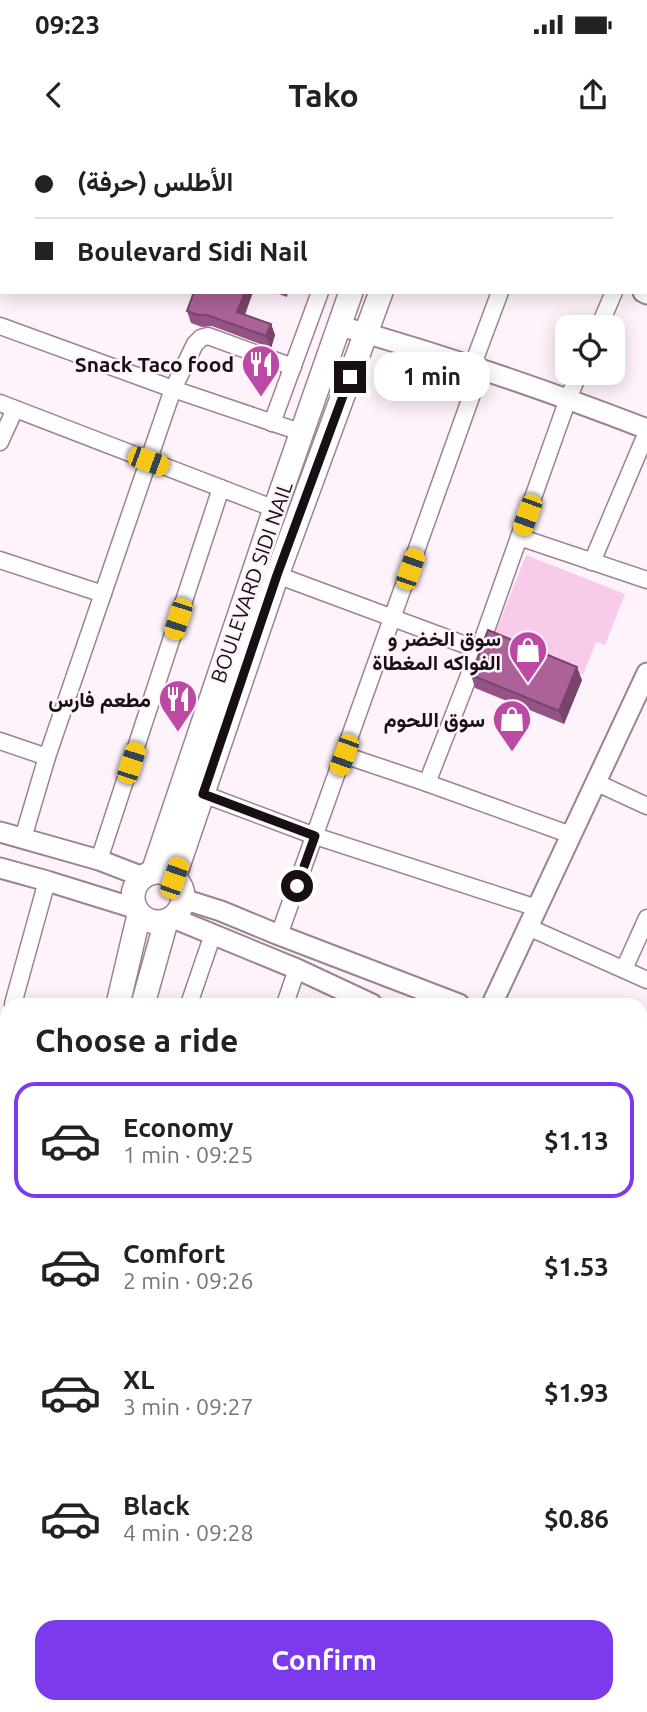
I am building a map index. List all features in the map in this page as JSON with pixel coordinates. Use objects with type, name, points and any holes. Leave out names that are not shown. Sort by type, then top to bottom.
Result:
[{"type":"main road","name":"BOULEVARD SIDI NAIL","points":[[165,894],[275,509],[350,294]]},
{"type":"main road","name":"BOULEVARD SIDI NAIL","points":[[165,894],[203,794],[277,575],[380,294]]},
{"type":"main road","points":[[119,998],[137,911],[132,894],[134,887],[165,894]]},
{"type":"main road","points":[[137,911],[152,922],[165,894]]},
{"type":"main road","points":[[144,998],[165,894]]},
{"type":"street","points":[[272,423],[319,294]]},
{"type":"street","points":[[279,935],[393,618],[499,294]]},
{"type":"street","points":[[604,315],[613,294]]},
{"type":"street","points":[[0,326],[303,433]]},
{"type":"street","points":[[340,326],[568,399],[647,431],[592,562]]},
{"type":"street","points":[[23,838],[47,757],[173,389],[195,344],[208,336],[293,367]]},
{"type":"street","points":[[427,783],[479,650],[574,385]]},
{"type":"street","points":[[0,442],[7,406],[275,509]]},
{"type":"street","points":[[99,860],[222,488]]},
{"type":"street","points":[[519,537],[647,580]]},
{"type":"street","points":[[0,560],[103,594]]},
{"type":"street","points":[[277,575],[479,650]]},
{"type":"street","points":[[495,998],[647,673]]},
{"type":"street","points":[[0,741],[47,757]]},
{"type":"street","points":[[344,755],[571,835]]},
{"type":"street","points":[[595,782],[647,806]]},
{"type":"street","points":[[203,794],[315,836],[537,908]]},
{"type":"street","points":[[0,832],[99,860],[165,894],[221,911],[443,998]]},
{"type":"street","points":[[0,868],[137,911]]},
{"type":"street","points":[[15,998],[47,881]]},
{"type":"street","points":[[165,894],[213,934],[359,998]]},
{"type":"street","points":[[624,970],[647,918]]},
{"type":"street","points":[[528,927],[647,980]]},
{"type":"street","points":[[191,998],[213,934]]},
{"type":"street","points":[[287,998],[297,969]]},
{"type":"shaded area","points":[[526,555],[625,594],[605,645],[596,642],[583,675],[493,639]]},
{"type":"building","points":[[193,294],[244,294],[237,312],[271,324],[266,336],[207,315],[187,311]]},
{"type":"building","name":"سوق الخضر و الفواكه المغطاة","points":[[488,630],[577,667],[559,711],[471,675]]},
{"type":"place","name":"Snack Taco food","points":[[261,398]]},
{"type":"place","name":"سوق الخضر و الفواكه المغطاة","points":[[528,684]]},
{"type":"place","name":"مطعم فارس","points":[[178,733]]},
{"type":"place","name":"سوق اللحوم","points":[[512,753]]},
{"type":"route","points":[[297,886],[315,836],[203,794],[277,575],[350,377]]}]
